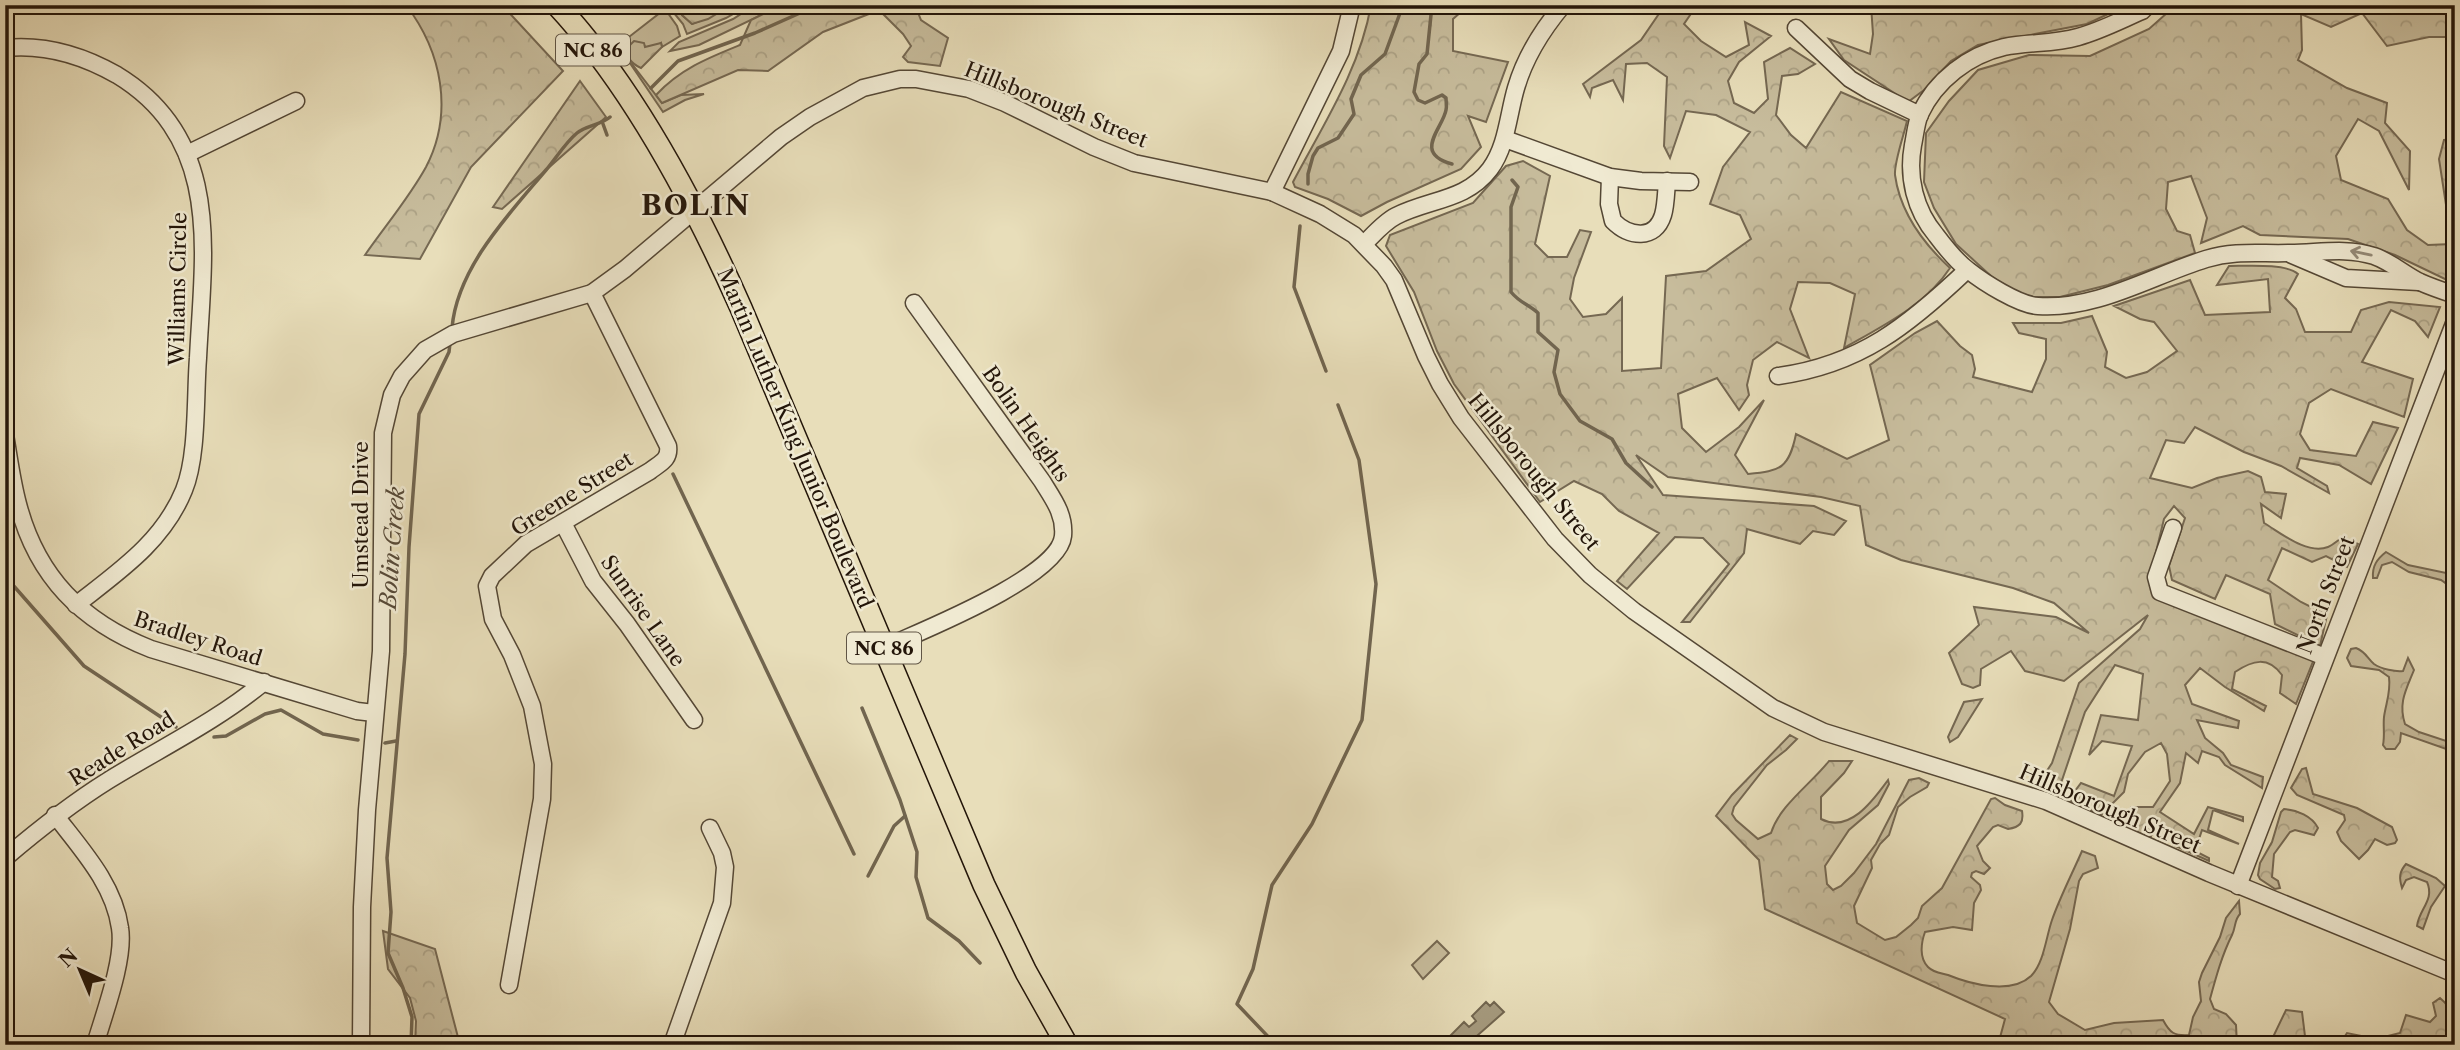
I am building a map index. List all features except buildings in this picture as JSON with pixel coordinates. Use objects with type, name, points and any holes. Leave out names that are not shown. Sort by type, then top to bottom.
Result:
[{"type":"main road","name":"Martin Luther King Junior Boulevard","points":[[557,5],[620,86],[695,209],[741,308],[984,885],[1026,972],[1067,1045]]},
{"type":"street","points":[[1272,192],[1341,51],[1352,5]]},
{"type":"street","points":[[1364,244],[1386,222],[1472,187],[1490,169],[1505,139],[1521,72],[1536,42],[1563,5]]},
{"type":"street","points":[[2148,5],[2141,11],[2078,37],[2005,47],[1966,61],[1941,85],[1920,115],[1910,171],[1914,192],[1933,231],[1967,270],[2036,306],[2066,305],[2101,298],[2225,255],[2261,251],[2288,254],[2335,250],[2360,252],[2376,257],[2421,283],[2455,295]]},
{"type":"street","points":[[1796,28],[1850,79],[1920,115]]},
{"type":"street","name":"Williams Circle","points":[[5,48],[41,47],[84,58],[122,79],[158,110],[187,154],[200,193],[204,224],[191,464],[185,488],[166,526],[151,544],[76,605]]},
{"type":"street","name":"Hillsborough Street","points":[[695,209],[764,149],[810,117],[863,88],[900,79],[916,79],[968,89],[1134,163],[1272,192],[1320,214],[1364,244],[1394,280],[1426,356],[1461,418],[1555,539],[1591,575],[1634,611],[1747,691],[1773,708],[1808,725],[2046,801],[2238,886],[2455,974]]},
{"type":"street","points":[[187,154],[296,101]]},
{"type":"street","points":[[1505,139],[1611,177],[1641,181],[1690,181]]},
{"type":"street","points":[[1611,177],[1609,204],[1613,222],[1620,229],[1642,235],[1652,232],[1664,215],[1667,181]]},
{"type":"street","name":"Umstead Drive","points":[[361,1045],[362,907],[381,640],[383,432],[392,395],[402,376],[425,350],[469,328],[592,293],[625,269],[695,209]]},
{"type":"street","points":[[2288,254],[2346,278],[2421,283]]},
{"type":"street","points":[[1778,376],[1808,372],[1874,346],[1920,314],[1967,270]]},
{"type":"street","name":"Greene Street","points":[[509,985],[542,799],[543,764],[531,706],[512,655],[493,619],[487,586],[492,576],[526,544],[650,471],[667,459],[669,453],[668,446],[592,293]]},
{"type":"street","name":"Bolin Heights","points":[[884,649],[1013,587],[1046,563],[1063,538],[1061,512],[1042,481],[914,303]]},
{"type":"street","name":"North Street","points":[[2238,886],[2455,321]]},
{"type":"street","name":"Bradley Road","points":[[5,435],[18,503],[38,556],[76,605],[97,623],[131,641],[357,711],[374,713]]},
{"type":"street","name":"Sunrise Lane","points":[[563,523],[593,581],[627,624],[694,720]]},
{"type":"street","points":[[2173,528],[2156,577],[2160,592],[2325,657]]},
{"type":"street","name":"Reade Road","points":[[5,858],[55,816],[107,781],[222,713],[264,682]]},
{"type":"street","points":[[55,816],[91,861],[110,893],[121,929],[116,974],[95,1045]]},
{"type":"street","points":[[672,1045],[722,903],[725,867],[722,853],[710,828]]},
{"type":"green space","points":[[406,5],[502,5],[563,71],[471,167],[420,259],[365,255],[405,201],[426,167],[440,126],[440,83],[436,63],[418,23]]},
{"type":"green space","points":[[683,5],[682,15],[692,24],[727,9],[745,7],[687,34],[683,24],[669,7]]},
{"type":"green space","points":[[683,5],[731,5],[708,19],[692,24],[682,15]]},
{"type":"green space","points":[[755,5],[782,5],[699,45],[670,51],[679,42],[733,19]]},
{"type":"green space","points":[[782,5],[915,5],[921,20],[948,38],[940,66],[908,62],[903,57],[911,46],[879,10],[823,32],[768,71],[738,70],[662,103],[656,95],[665,86],[685,71],[740,45],[751,20]]},
{"type":"green space","points":[[1371,5],[1469,5],[1453,19],[1453,51],[1508,62],[1486,122],[1468,116],[1481,147],[1461,169],[1361,216],[1328,199],[1295,187],[1293,182],[1349,74],[1366,29]]},
{"type":"green space","points":[[1665,5],[1697,5],[1684,24],[1701,41],[1726,57],[1749,45],[1745,22],[1771,36],[1739,62],[1728,81],[1734,103],[1754,113],[1768,99],[1764,62],[1790,48],[1815,64],[1798,74],[1782,76],[1776,115],[1791,135],[1806,148],[1841,92],[1907,121],[1895,170],[1898,189],[1915,226],[1931,249],[1950,268],[1916,304],[1844,348],[1855,294],[1830,283],[1798,282],[1790,309],[1809,358],[1777,342],[1753,360],[1747,385],[1749,395],[1739,410],[1717,378],[1678,394],[1682,428],[1706,452],[1739,427],[1764,400],[1735,455],[1748,474],[1782,466],[1790,454],[1796,434],[1847,459],[1889,440],[1870,365],[1937,321],[1972,355],[1975,369],[1973,377],[2032,392],[2046,359],[2046,339],[2019,333],[2013,323],[2061,323],[2092,316],[2107,352],[2105,367],[2126,378],[2147,372],[2177,351],[2154,322],[2140,319],[2114,306],[2190,280],[2205,315],[2270,312],[2268,279],[2217,285],[2229,266],[2285,268],[2298,274],[2285,298],[2296,309],[2305,332],[2351,332],[2361,310],[2389,302],[2440,307],[2428,337],[2415,321],[2391,310],[2362,362],[2413,379],[2404,417],[2331,389],[2309,403],[2300,434],[2310,450],[2356,456],[2373,422],[2398,428],[2371,484],[2339,465],[2300,458],[2297,468],[2327,486],[2329,493],[2281,466],[2244,452],[2195,427],[2184,443],[2166,440],[2150,478],[2192,488],[2217,478],[2248,471],[2261,477],[2265,492],[2286,494],[2281,518],[2261,504],[2264,523],[2303,546],[2320,549],[2343,537],[2358,544],[2347,567],[2326,556],[2312,562],[2282,548],[2268,580],[2327,615],[2320,646],[2275,624],[2270,594],[2226,575],[2215,599],[2172,580],[2169,566],[2185,518],[2174,506],[2164,519],[2150,577],[2153,587],[2314,659],[2296,704],[2280,693],[2282,675],[2271,665],[2254,663],[2235,672],[2232,689],[2266,706],[2264,711],[2200,668],[2185,685],[2192,704],[2239,721],[2238,728],[2197,720],[2205,738],[2223,753],[2231,765],[2263,777],[2262,788],[2225,765],[2219,757],[2202,751],[2198,763],[2186,753],[2180,783],[2160,812],[2194,834],[2208,807],[2243,817],[2243,821],[2213,810],[2208,830],[2239,844],[2202,830],[2195,851],[2209,858],[2209,861],[2173,845],[2174,834],[2156,827],[2150,838],[2127,827],[2131,807],[2153,807],[2170,781],[2167,754],[2161,743],[2145,752],[2128,774],[2124,792],[2101,815],[2071,801],[2081,783],[2114,796],[2132,746],[2102,741],[2089,755],[2101,715],[2138,720],[2143,674],[2115,665],[2085,712],[2057,795],[2037,786],[2052,763],[2079,683],[2140,629],[2148,615],[2064,681],[2025,671],[2011,651],[1981,669],[1980,685],[1973,688],[1962,684],[1949,653],[1979,625],[1974,607],[2056,617],[2089,633],[2054,603],[2013,588],[1901,560],[1866,545],[1860,506],[1821,497],[1668,477],[1636,455],[1663,495],[1814,506],[1846,521],[1834,535],[1813,531],[1800,544],[1747,529],[1744,553],[1690,622],[1682,622],[1729,564],[1703,538],[1675,537],[1627,589],[1617,581],[1659,533],[1619,511],[1602,494],[1574,481],[1540,502],[1454,384],[1437,351],[1414,292],[1386,246],[1390,235],[1473,203],[1506,166],[1523,161],[1550,176],[1535,244],[1548,257],[1567,257],[1580,230],[1591,232],[1574,278],[1570,299],[1583,317],[1606,314],[1622,298],[1622,371],[1661,368],[1666,276],[1706,271],[1751,239],[1740,215],[1710,204],[1723,167],[1750,132],[1716,115],[1686,111],[1670,158],[1664,146],[1667,77],[1647,63],[1626,64],[1623,100],[1613,80],[1592,88],[1590,97],[1583,84],[1641,40]]},
{"type":"green space","points":[[1871,5],[2127,5],[2087,24],[1978,45],[1951,61],[1924,90],[1908,102],[1844,60],[1829,39],[1870,54],[1873,34]]},
{"type":"green space","points":[[2176,5],[2455,5],[2455,37],[2429,37],[2387,46],[2362,13],[2331,27],[2301,14],[2302,50],[2298,60],[2347,88],[2387,103],[2385,123],[2410,151],[2409,190],[2379,131],[2358,119],[2336,156],[2341,180],[2388,199],[2407,230],[2428,245],[2452,244],[2439,159],[2444,140],[2455,139],[2455,280],[2447,280],[2395,255],[2348,239],[2260,235],[2243,226],[2201,243],[2207,218],[2191,176],[2168,182],[2166,209],[2177,231],[2190,235],[2195,253],[2108,285],[2060,297],[2025,297],[1992,277],[1956,244],[1934,208],[1924,182],[1926,133],[1949,101],[1978,70],[2029,55],[2090,56],[2149,29]]},
{"type":"green space","points":[[665,9],[677,26],[680,36],[662,47],[661,43],[632,64],[662,103],[681,95],[704,94],[685,100],[663,112],[621,50],[625,40]]},
{"type":"green space","points":[[634,41],[644,43],[645,47],[661,43],[662,47],[641,68],[632,63],[628,55],[627,48]]},
{"type":"green space","points":[[580,81],[606,117],[502,209],[493,207]]},
{"type":"green space","points":[[2386,552],[2408,565],[2446,573],[2455,557],[2455,598],[2448,585],[2441,580],[2409,572],[2392,562],[2382,565],[2377,578],[2373,578],[2376,563]]},
{"type":"green space","points":[[2356,648],[2374,664],[2393,671],[2403,671],[2408,658],[2414,670],[2403,703],[2405,724],[2419,732],[2449,742],[2455,737],[2455,749],[2449,750],[2401,733],[2400,742],[2395,749],[2386,749],[2383,745],[2384,720],[2389,677],[2379,670],[2351,666],[2347,658],[2351,649]]},
{"type":"green space","points":[[1982,699],[1958,737],[1950,742],[1948,737],[1964,702]]},
{"type":"green space","points":[[1790,735],[1797,739],[1767,765],[1734,807],[1732,814],[1736,820],[1758,839],[1771,833],[1788,804],[1829,761],[1852,761],[1821,797],[1821,819],[1842,822],[1851,818],[1868,805],[1888,780],[1889,784],[1878,805],[1849,830],[1825,866],[1827,884],[1833,890],[1854,873],[1876,844],[1909,780],[1919,778],[1929,783],[1898,807],[1889,835],[1871,860],[1872,868],[1854,906],[1857,923],[1885,940],[1896,937],[1911,925],[1918,918],[1922,906],[1942,888],[1991,799],[1995,798],[2022,811],[2022,821],[2018,826],[2008,829],[1998,825],[1993,827],[1977,846],[1983,861],[1990,868],[1984,874],[1976,871],[1972,873],[1971,877],[1980,885],[1981,890],[1974,903],[1972,930],[1953,927],[1925,932],[1922,955],[1925,963],[1935,972],[1990,986],[2023,982],[2039,964],[2055,911],[2082,851],[2095,856],[2098,868],[2083,874],[2079,881],[2070,929],[2049,1002],[2058,1014],[2085,1030],[2114,1023],[2163,1020],[2173,1033],[2189,1035],[2193,1017],[2201,1001],[2199,982],[2202,973],[2226,918],[2239,901],[2240,914],[2222,958],[2210,999],[2214,1009],[2226,1014],[2236,1025],[2237,1045],[1998,1045],[2005,1019],[1765,909],[1759,860],[1716,816],[1732,795]]},
{"type":"green space","points":[[2306,768],[2313,794],[2357,808],[2392,827],[2397,840],[2395,843],[2387,845],[2375,839],[2359,859],[2341,841],[2337,832],[2345,820],[2344,815],[2297,795],[2291,788],[2302,769]]},
{"type":"green space","points":[[2284,809],[2304,814],[2318,828],[2314,835],[2295,830],[2290,832],[2274,854],[2272,877],[2278,881],[2280,888],[2275,889],[2258,875],[2260,863],[2272,842]]},
{"type":"green space","points":[[2406,864],[2436,878],[2445,886],[2431,907],[2423,929],[2417,926],[2428,899],[2429,888],[2427,882],[2414,877],[2406,880],[2402,888],[2400,875]]},
{"type":"green space","points":[[383,931],[435,949],[460,1045],[415,1045],[416,1021],[410,998],[388,969]]},
{"type":"green space","points":[[1437,941],[1449,953],[1423,979],[1412,965]]},
{"type":"green space","points":[[2440,998],[2451,1015],[2445,1045],[2339,1045],[2347,1033],[2376,1039],[2400,1033],[2406,1015],[2430,1022],[2436,1016],[2433,1003]]},
{"type":"green space","points":[[2286,1010],[2302,1012],[2305,1036],[2316,1045],[2281,1045],[2274,1041],[2273,1037]]},
{"type":"shaded area","points":[[1486,1002],[1490,1006],[1494,1002],[1504,1012],[1470,1042],[1471,1045],[1446,1045],[1456,1041],[1451,1035],[1464,1022],[1469,1027],[1476,1021],[1472,1016]]},
{"type":"waterway","name":"Bolin Creek","points":[[651,88],[678,61],[755,33],[818,5]]},
{"type":"waterway","points":[[1308,184],[1313,156],[1318,148],[1338,138],[1354,114],[1351,99],[1361,75],[1385,54],[1403,5]]},
{"type":"waterway","points":[[1432,5],[1427,54],[1419,64],[1414,92],[1418,100],[1425,103],[1442,95],[1446,98],[1446,110],[1432,147],[1440,159],[1452,164]]},
{"type":"waterway","name":"Bolin Creek","points":[[452,328],[464,284],[474,263],[501,224],[573,137],[581,130],[610,117]]},
{"type":"waterway","points":[[603,124],[607,135]]},
{"type":"waterway","points":[[1512,180],[1518,187],[1511,207],[1511,292],[1538,313],[1538,332],[1558,350],[1554,372],[1560,394],[1580,421],[1612,439],[1626,463],[1652,487]]},
{"type":"waterway","points":[[1300,226],[1294,287],[1326,371]]},
{"type":"waterway","name":"Bolin Creek","points":[[411,1045],[412,1017],[388,953],[391,912],[387,858],[405,654],[409,547],[419,414],[449,352],[450,343]]},
{"type":"waterway","points":[[1276,1045],[1237,1004],[1253,969],[1272,885],[1312,824],[1362,720],[1376,584],[1359,460],[1338,405]]},
{"type":"waterway","points":[[673,474],[854,854]]},
{"type":"waterway","points":[[5,576],[84,666],[176,727]]},
{"type":"waterway","points":[[862,708],[900,800],[917,852],[916,877],[928,918],[959,941],[980,963]]},
{"type":"waterway","points":[[214,737],[226,736],[265,714],[281,710],[323,734],[358,740]]},
{"type":"waterway","points":[[385,743],[396,741]]},
{"type":"waterway","points":[[868,876],[894,826],[905,816]]},
{"type":"district","name":"BOLIN","points":[[696,205]]}]
